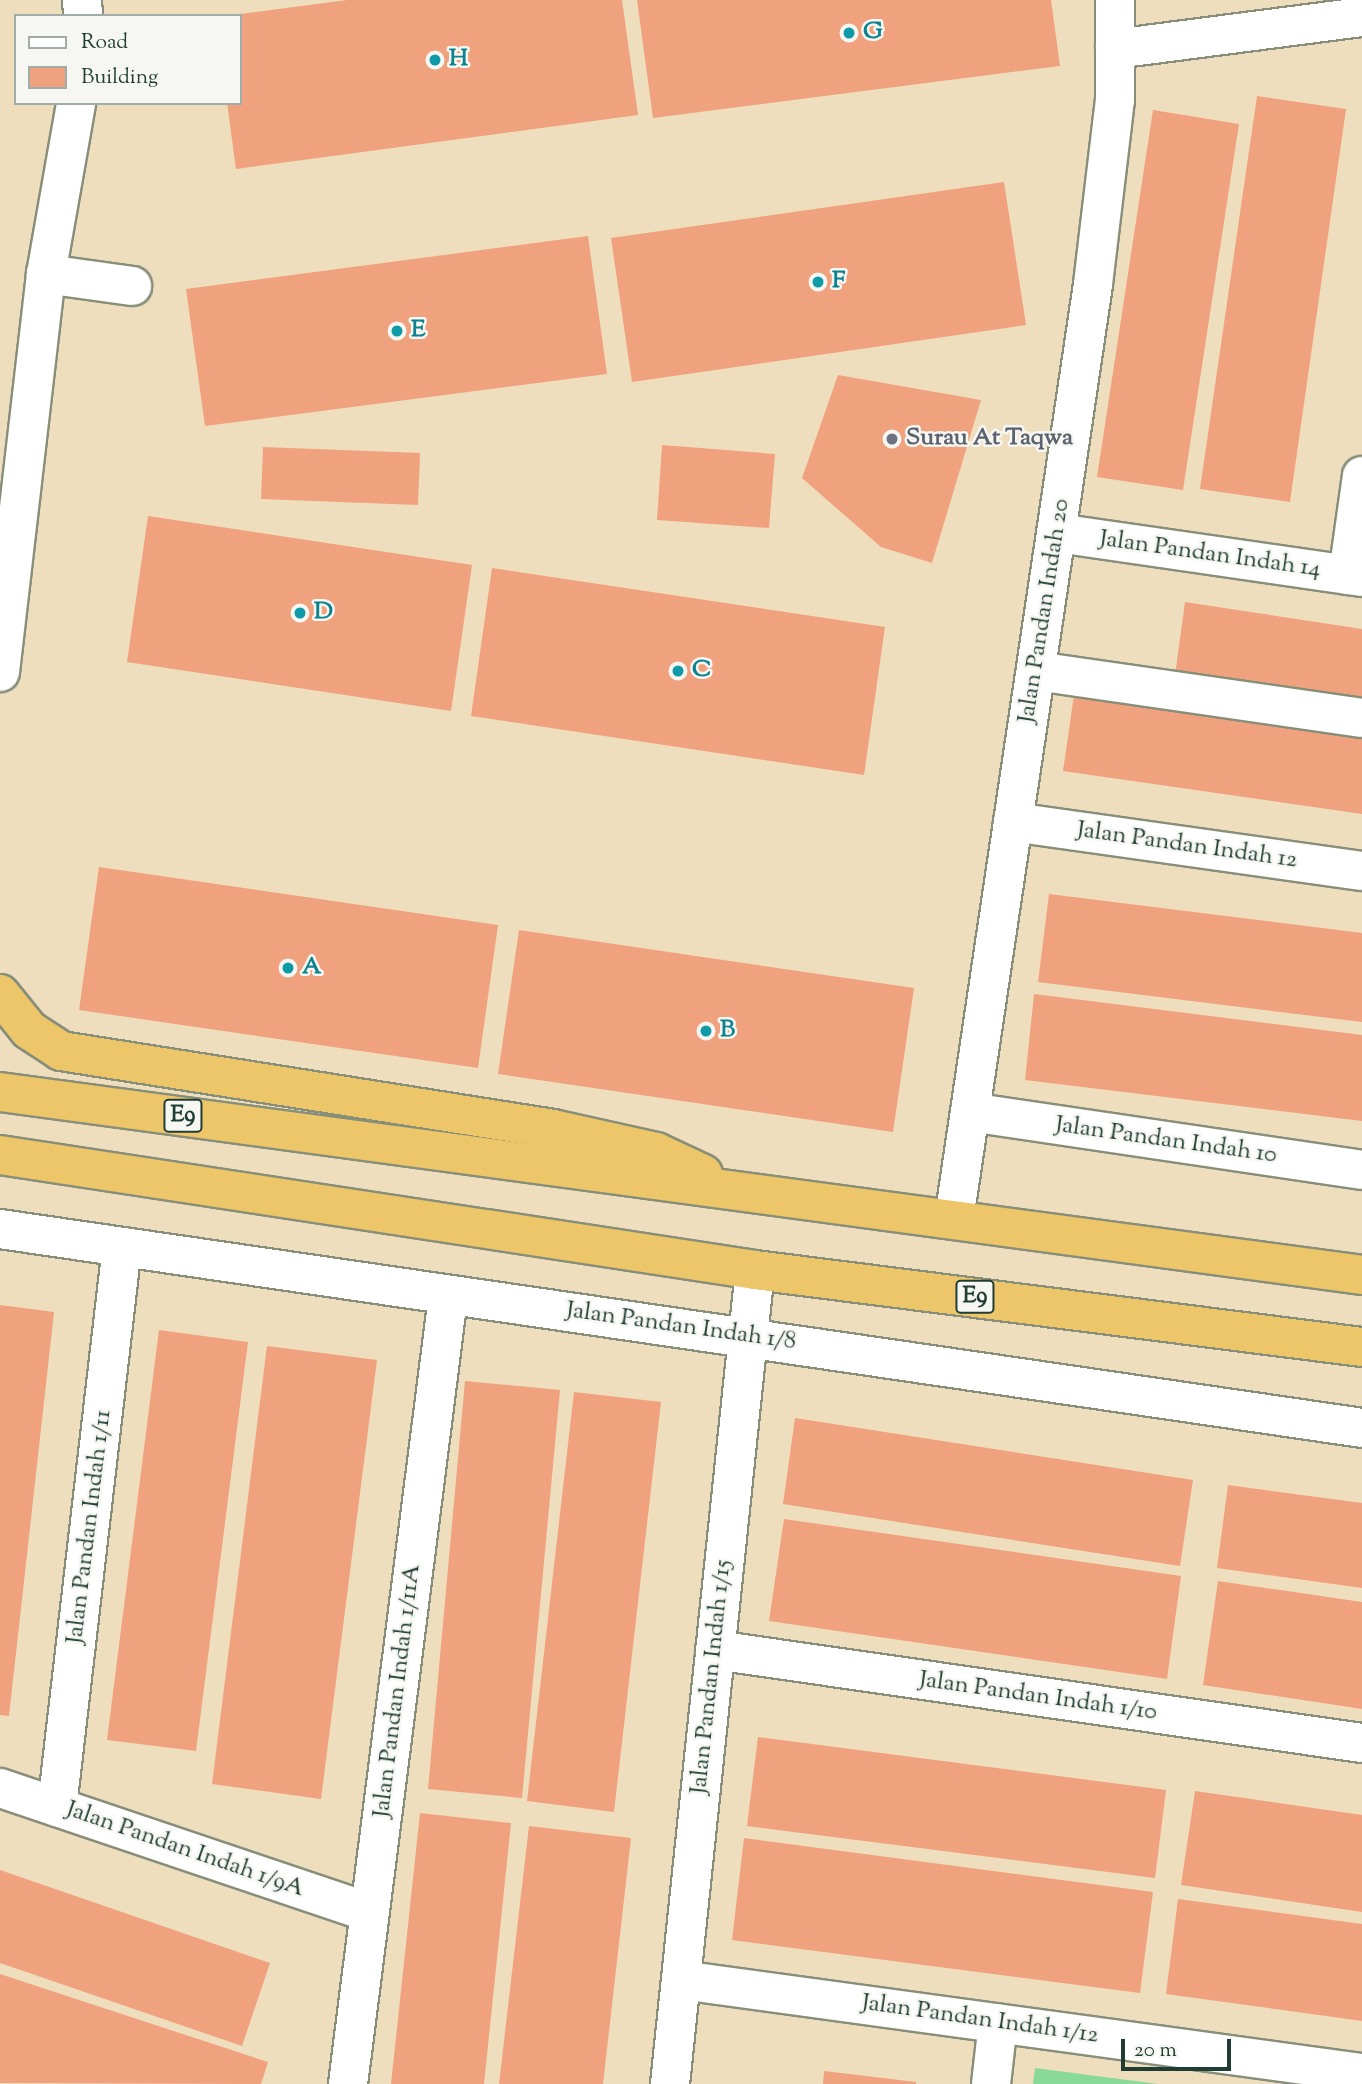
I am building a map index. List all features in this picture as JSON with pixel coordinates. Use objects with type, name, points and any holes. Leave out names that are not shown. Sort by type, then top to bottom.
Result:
[{"type":"highway","points":[[0,994],[29,1030],[61,1051],[553,1129],[656,1152],[740,1191]]},
{"type":"highway","name":"E9","points":[[0,1092],[1362,1275]]},
{"type":"highway","name":"E9","points":[[0,1156],[755,1270],[1362,1347]]},
{"type":"street","name":"Jalan Pandan Indah 20","points":[[954,1219],[1093,284],[1115,100],[1115,0]]},
{"type":"street","points":[[1115,49],[1362,17]]},
{"type":"street","points":[[0,673],[46,274],[76,105]]},
{"type":"street","points":[[46,274],[132,286]]},
{"type":"street","points":[[1355,576],[1362,476]]},
{"type":"street","name":"Jalan Pandan Indah 14","points":[[1057,533],[1355,576]]},
{"type":"street","points":[[1036,671],[1362,718]]},
{"type":"street","name":"Jalan Pandan Indah 12","points":[[1013,822],[1362,871]]},
{"type":"street","name":"Jalan Pandan Indah 10","points":[[970,1111],[1362,1170]]},
{"type":"street","name":"Jalan Pandan Indah 1/8","points":[[0,1229],[448,1297],[747,1335],[1362,1428]]},
{"type":"street","name":"Jalan Pandan Indah 1/11","points":[[57,1807],[122,1247]]},
{"type":"street","name":"Jalan Pandan Indah 1/15","points":[[670,2084],[755,1270]]},
{"type":"street","name":"Jalan Pandan Indah 1/11A","points":[[348,2084],[448,1297]]},
{"type":"street","name":"Jalan Pandan Indah 1/10","points":[[715,1650],[1362,1743]]},
{"type":"street","name":"Jalan Pandan Indah 1/9A","points":[[0,1788],[369,1912]]},
{"type":"street","name":"Jalan Pandan Indah 1/12","points":[[681,1980],[1362,2073]]},
{"type":"street","points":[[991,2084],[998,2023]]},
{"type":"green space","points":[[1035,2068],[1158,2084],[1033,2084]]},
{"type":"building","name":"H","points":[[347,0],[622,0],[638,115],[236,169],[227,105],[242,105],[240,14]]},
{"type":"building","name":"G","points":[[637,0],[1051,0],[1060,66],[653,118]]},
{"type":"building","points":[[1257,96],[1346,109],[1290,502],[1200,489]]},
{"type":"building","points":[[1153,110],[1239,124],[1183,490],[1097,477]]},
{"type":"building","name":"F","points":[[1004,182],[1026,325],[632,382],[611,238]]},
{"type":"building","name":"E","points":[[588,236],[607,374],[205,426],[186,289]]},
{"type":"building","name":"Surau At Taqwa","points":[[838,375],[981,400],[932,563],[881,547],[802,478]]},
{"type":"building","points":[[662,445],[775,454],[769,528],[657,520]]},
{"type":"building","points":[[263,447],[420,453],[418,505],[261,499]]},
{"type":"building","name":"D","points":[[148,516],[472,565],[451,711],[127,662]]},
{"type":"building","name":"C","points":[[492,568],[885,627],[864,775],[471,716]]},
{"type":"building","points":[[1185,602],[1362,629],[1362,711],[1174,683]]},
{"type":"building","points":[[1075,688],[1362,729],[1362,814],[1063,771]]},
{"type":"building","name":"A","points":[[99,867],[498,925],[478,1068],[79,1010]]},
{"type":"building","points":[[1049,894],[1362,933],[1362,1022],[1038,982]]},
{"type":"building","name":"B","points":[[519,930],[914,988],[893,1132],[498,1074]]},
{"type":"building","points":[[1034,994],[1362,1035],[1362,1121],[1025,1080]]},
{"type":"building","points":[[0,1305],[54,1312],[9,1716],[0,1715]]},
{"type":"building","points":[[159,1330],[248,1342],[196,1751],[107,1740]]},
{"type":"building","points":[[267,1346],[377,1360],[321,1799],[212,1784]]},
{"type":"building","points":[[465,1381],[560,1390],[522,1798],[428,1789]]},
{"type":"building","points":[[574,1392],[661,1402],[614,1812],[527,1801]]},
{"type":"building","points":[[795,1418],[1193,1480],[1180,1566],[783,1504]]},
{"type":"building","points":[[1228,1485],[1362,1503],[1362,1588],[1217,1568]]},
{"type":"building","points":[[784,1519],[1181,1576],[1167,1679],[769,1621]]},
{"type":"building","points":[[1218,1581],[1362,1602],[1362,1709],[1203,1685]]},
{"type":"building","points":[[758,1737],[1166,1790],[1155,1878],[747,1826]]},
{"type":"building","points":[[1195,1791],[1362,1815],[1362,1912],[1181,1885]]},
{"type":"building","points":[[420,1813],[511,1823],[484,2084],[391,2084]]},
{"type":"building","points":[[529,1826],[631,1838],[603,2084],[499,2084]]},
{"type":"building","points":[[744,1838],[1153,1892],[1140,1993],[732,1940]]},
{"type":"building","points":[[0,1870],[270,1963],[242,2046],[0,1963]]},
{"type":"building","points":[[1178,1899],[1362,1924],[1362,2021],[1166,1994]]},
{"type":"building","points":[[0,1974],[268,2062],[261,2084],[0,2083]]},
{"type":"building","points":[[824,2071],[916,2082],[916,2084],[823,2084]]},
{"type":"place","name":"G","points":[[849,33]]},
{"type":"place","name":"H","points":[[435,60]]},
{"type":"place","name":"F","points":[[818,282]]},
{"type":"place","name":"E","points":[[397,331]]},
{"type":"place","name":"Surau At Taqwa","points":[[892,439]]},
{"type":"place","name":"D","points":[[300,613]]},
{"type":"place","name":"C","points":[[678,671]]},
{"type":"place","name":"A","points":[[288,968]]},
{"type":"place","name":"B","points":[[706,1031]]}]
